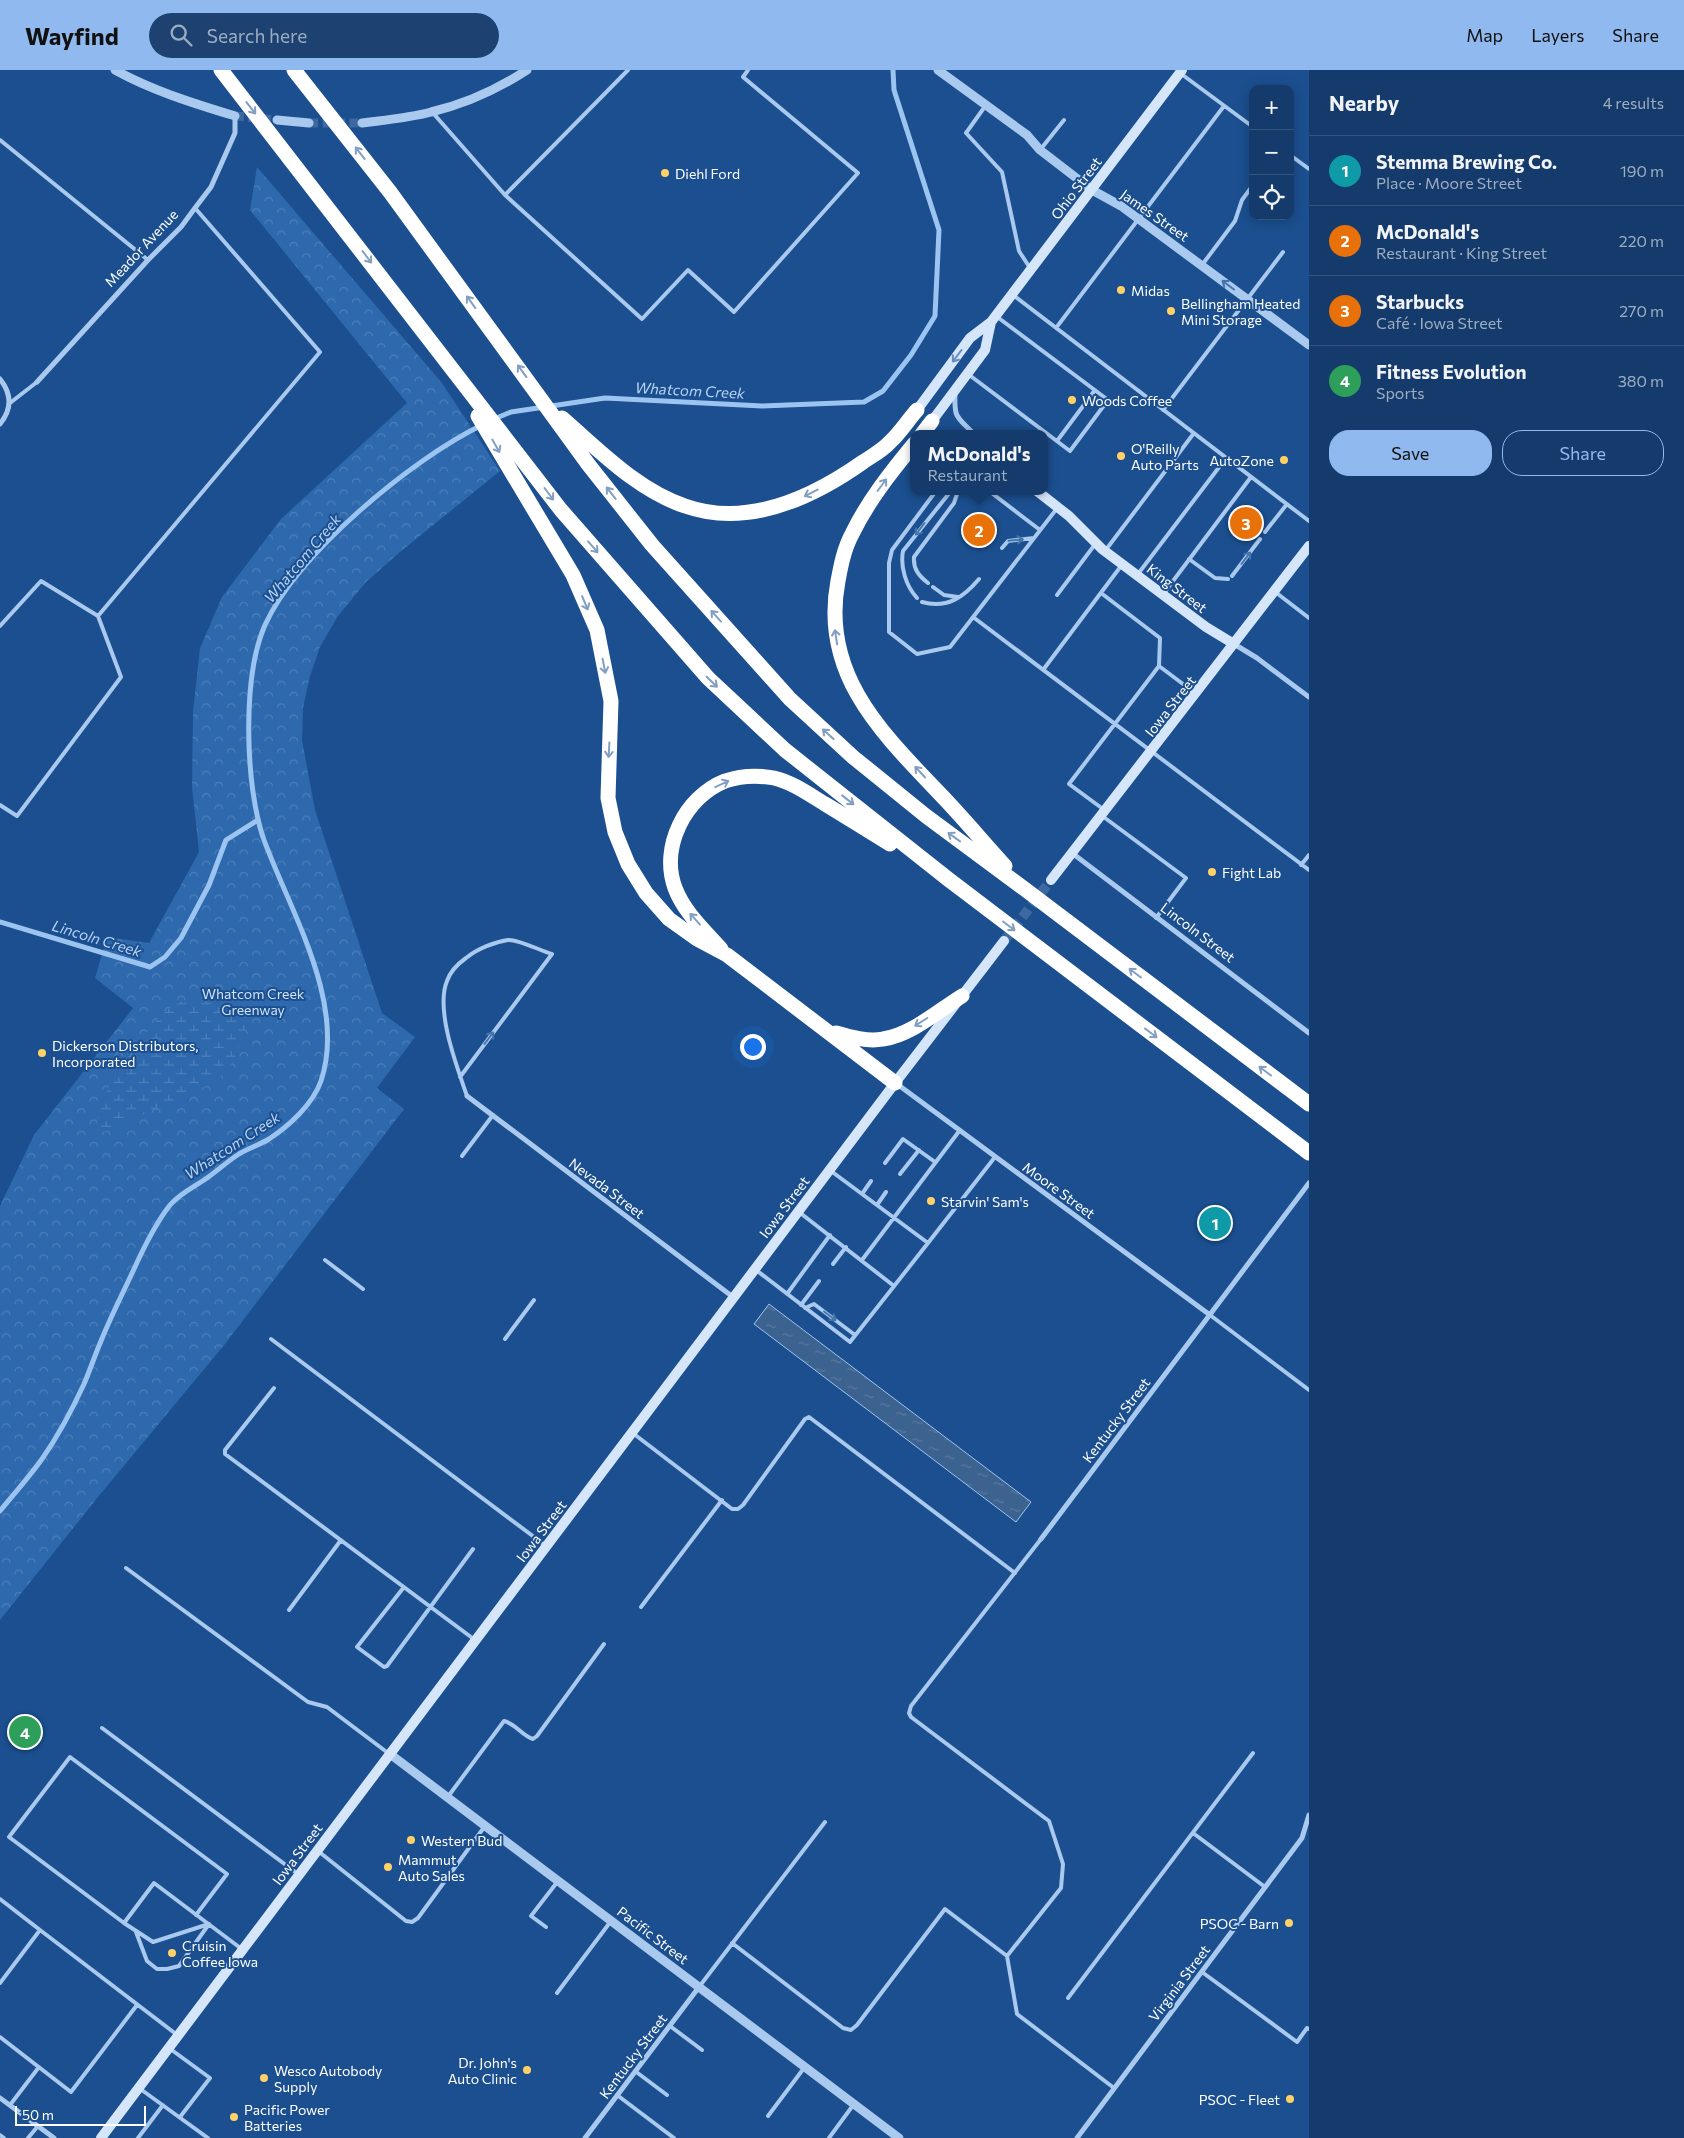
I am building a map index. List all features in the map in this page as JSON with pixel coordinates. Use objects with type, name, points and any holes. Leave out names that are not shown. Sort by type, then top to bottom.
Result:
[{"type":"highway","points":[[221,70],[561,510],[708,678],[785,750],[948,879],[1309,1152]]},
{"type":"highway","points":[[294,70],[390,192],[588,464],[652,545],[790,699],[853,756],[926,816],[996,862]]},
{"type":"highway","points":[[444,358],[572,575],[597,630],[611,702],[608,798],[615,832],[628,864],[646,893],[669,919],[697,940],[727,955],[828,1030],[895,1083]]},
{"type":"highway","points":[[543,401],[605,456],[646,487],[685,506],[733,514],[764,510],[798,499],[842,477],[890,443],[917,410]]},
{"type":"highway","points":[[925,430],[932,421]]},
{"type":"highway","points":[[910,449],[869,503],[851,535],[843,556],[835,604],[835,632],[842,662],[858,697],[878,727],[996,862],[1026,890],[1306,1102]]},
{"type":"highway","points":[[900,462],[910,458]]},
{"type":"highway","points":[[727,955],[687,910],[675,887],[671,862],[674,836],[685,813],[703,794],[725,781],[750,776],[776,778],[800,789],[948,879]]},
{"type":"highway","points":[[828,1030],[851,1038],[885,1039],[907,1031],[962,996]]},
{"type":"main road","name":"Ohio Street","points":[[917,410],[970,338],[994,319],[1181,71]]},
{"type":"main road","name":"Ohio Street","points":[[932,421],[985,350],[994,319]]},
{"type":"main road","name":"King Street","points":[[1042,495],[1105,551],[1206,627],[1234,644]]},
{"type":"main road","name":"Iowa Street","points":[[1050,880],[1152,752],[1309,546]]},
{"type":"main road","name":"Iowa Street","points":[[101,2138],[754,1269],[1004,941]]},
{"type":"street","points":[[115,70],[138,83],[177,98],[235,116]]},
{"type":"street","points":[[362,124],[432,112],[485,93],[527,70]]},
{"type":"street","name":"James Street","points":[[938,70],[1027,135],[1040,150],[1092,190],[1139,218],[1309,345]]},
{"type":"street","name":"Meador Avenue","points":[[37,382],[148,260],[181,228],[211,187],[235,133],[235,116]]},
{"type":"street","points":[[277,120],[309,123]]},
{"type":"street","points":[[0,379],[7,387],[10,403],[6,417],[0,424]]},
{"type":"street","points":[[956,390],[955,406],[957,418],[970,430]]},
{"type":"street","name":"King Street","points":[[1234,644],[1258,658],[1309,697]]},
{"type":"street","name":"Lincoln Street","points":[[1071,853],[1309,1033]]},
{"type":"street","name":"Moore Street","points":[[895,1083],[1210,1315]]},
{"type":"street","name":"Nevada Street","points":[[467,1096],[733,1297]]},
{"type":"street","name":"Kentucky Street","points":[[1041,1539],[1309,1183]]},
{"type":"street","name":"Pacific Street","points":[[390,1754],[899,2138]]},
{"type":"street","name":"Virginia Street","points":[[1077,2138],[1302,1838],[1309,1815]]},
{"type":"street","name":"Kentucky Street","points":[[585,2138],[699,1987]]},
{"type":"street","points":[[0,2099],[54,2138]]},
{"type":"lane","points":[[505,195],[628,70]]},
{"type":"lane","points":[[432,112],[505,195],[642,318],[688,270],[734,312],[858,173],[742,78],[748,70]]},
{"type":"lane","points":[[1181,71],[1249,124]]},
{"type":"lane","points":[[986,105],[966,133],[1002,172],[1019,251],[1031,270]]},
{"type":"lane","points":[[1056,328],[1224,106]]},
{"type":"lane","points":[[1040,150],[1064,120]]},
{"type":"lane","points":[[0,140],[148,260]]},
{"type":"lane","points":[[1294,159],[1309,170]]},
{"type":"lane","points":[[1202,265],[1235,221],[1242,200],[1249,190]]},
{"type":"lane","points":[[98,616],[320,352],[195,208]]},
{"type":"lane","points":[[1163,410],[1283,252]]},
{"type":"lane","points":[[1012,295],[1309,521]]},
{"type":"lane","points":[[994,319],[1108,400],[1070,450],[1048,434]]},
{"type":"lane","points":[[968,373],[1043,430]]},
{"type":"lane","points":[[10,403],[37,382]]},
{"type":"lane","points":[[1057,441],[1095,390]]},
{"type":"lane","points":[[1105,551],[1194,433]]},
{"type":"lane","points":[[1137,575],[1226,458]]},
{"type":"lane","points":[[1163,595],[1251,477]]},
{"type":"lane","points":[[933,495],[892,550],[889,563],[889,632],[917,654],[950,647],[1058,508]]},
{"type":"lane","points":[[917,598],[908,586],[901,562],[904,551],[948,495]]},
{"type":"lane","points":[[928,583],[919,576],[913,564],[914,557],[954,503],[957,495]]},
{"type":"lane","points":[[995,495],[1040,530]]},
{"type":"lane","points":[[1265,532],[1287,504]]},
{"type":"lane","points":[[1002,548],[1008,541],[1034,538]]},
{"type":"lane","points":[[1189,559],[1215,578],[1230,578],[1260,539]]},
{"type":"lane","points":[[1057,595],[1096,543]]},
{"type":"lane","points":[[1043,670],[1123,564]]},
{"type":"lane","points":[[922,602],[938,604],[954,601],[962,597],[979,579]]},
{"type":"lane","points":[[0,626],[40,581],[98,616],[121,677],[17,816],[0,805]]},
{"type":"lane","points":[[933,587],[944,595],[955,598],[962,597]]},
{"type":"lane","points":[[1274,592],[1309,618]]},
{"type":"lane","points":[[1101,593],[1160,638],[1159,666],[1069,784],[1186,878],[1156,918]]},
{"type":"lane","points":[[973,617],[1309,870]]},
{"type":"lane","points":[[1159,666],[1196,694]]},
{"type":"lane","points":[[1301,865],[1309,854]]},
{"type":"lane","points":[[460,1077],[552,954],[509,940],[476,950],[458,963],[447,980],[443,998],[451,1050],[460,1077],[467,1096]]},
{"type":"lane","points":[[462,1156],[492,1115]]},
{"type":"lane","points":[[862,1260],[960,1130]]},
{"type":"lane","points":[[885,1163],[903,1139],[936,1162]]},
{"type":"lane","points":[[900,1174],[919,1150]]},
{"type":"lane","points":[[754,1269],[850,1342],[995,1157]]},
{"type":"lane","points":[[829,1170],[928,1243]]},
{"type":"lane","points":[[862,1194],[871,1181]]},
{"type":"lane","points":[[877,1205],[886,1192]]},
{"type":"lane","points":[[798,1211],[894,1286]]},
{"type":"lane","points":[[787,1294],[830,1235]]},
{"type":"lane","points":[[833,1264],[846,1247]]},
{"type":"lane","points":[[325,1260],[363,1289]]},
{"type":"lane","points":[[803,1307],[819,1281]]},
{"type":"lane","points":[[505,1339],[534,1300]]},
{"type":"lane","points":[[803,1307],[814,1304],[855,1335]]},
{"type":"lane","points":[[1210,1315],[1309,1390]]},
{"type":"lane","points":[[271,1339],[546,1546]]},
{"type":"lane","points":[[274,1388],[225,1450],[225,1454],[475,1640]]},
{"type":"lane","points":[[632,1432],[732,1509],[738,1509],[743,1505],[805,1419],[809,1417],[1015,1573]]},
{"type":"lane","points":[[641,1608],[722,1500]]},
{"type":"lane","points":[[1007,1956],[1061,1888],[1063,1864],[1049,1821],[911,1717],[909,1713],[910,1706],[1041,1539]]},
{"type":"lane","points":[[289,1610],[340,1540]]},
{"type":"lane","points":[[404,1587],[358,1645],[359,1650],[384,1667],[387,1666],[473,1549]]},
{"type":"lane","points":[[126,1568],[308,1702],[327,1708],[390,1754]]},
{"type":"lane","points":[[447,1798],[504,1721],[509,1722],[533,1740],[604,1644]]},
{"type":"lane","points":[[102,1728],[299,1875]]},
{"type":"lane","points":[[1068,1998],[1253,1753]]},
{"type":"lane","points":[[196,1915],[227,1874],[70,1756],[9,1837],[136,1932],[153,1942],[209,1924]]},
{"type":"lane","points":[[699,1987],[825,1822]]},
{"type":"lane","points":[[317,1851],[406,1921],[412,1922],[418,1918],[485,1826]]},
{"type":"lane","points":[[1193,1833],[1265,1887]]},
{"type":"lane","points":[[546,1927],[531,1916],[558,1881]]},
{"type":"lane","points":[[124,1923],[154,1883],[243,1950]]},
{"type":"lane","points":[[0,1899],[178,2036]]},
{"type":"lane","points":[[732,1943],[843,2028],[850,2030],[857,2025],[945,1909],[1007,1956],[1017,2014],[1114,2088]]},
{"type":"lane","points":[[557,1993],[611,1921]]},
{"type":"lane","points":[[136,1932],[147,1961],[157,1969],[168,1970],[179,1966],[209,1924]]},
{"type":"lane","points":[[0,1983],[40,1930]]},
{"type":"lane","points":[[1202,1972],[1297,2042],[1309,2029]]},
{"type":"lane","points":[[0,2038],[71,2092],[137,2005]]},
{"type":"lane","points":[[670,2026],[702,2050]]},
{"type":"lane","points":[[169,2048],[210,2078],[180,2117]]},
{"type":"lane","points":[[10,2105],[39,2067]]},
{"type":"lane","points":[[768,2116],[805,2067]]},
{"type":"lane","points":[[635,2071],[667,2095]]},
{"type":"lane","points":[[139,2087],[208,2138]]},
{"type":"lane","points":[[617,2095],[674,2138]]},
{"type":"lane","points":[[829,2138],[854,2104]]},
{"type":"lane","points":[[138,2138],[163,2105]]},
{"type":"lane","points":[[28,2138],[38,2126]]},
{"type":"lane","points":[[0,2135],[4,2138]]},
{"type":"green space","name":"Whatcom Creek Greenway","points":[[257,167],[442,383],[500,471],[366,582],[338,616],[320,647],[310,676],[303,708],[302,740],[315,810],[382,1013],[415,1037],[377,1088],[404,1109],[225,1344],[98,1497],[0,1620],[0,1206],[34,1135],[133,1008],[95,978],[107,937],[149,943],[199,852],[192,787],[193,712],[200,648],[222,597],[281,519],[407,403],[250,210]]},
{"type":"green space","points":[[210,994],[222,999],[235,1008],[240,1013],[245,1026],[238,1050],[225,1072],[210,1084],[198,1090],[99,1134],[100,1108],[106,1093],[114,1078],[143,1037],[163,1014],[172,1007],[187,999]]},
{"type":"water","points":[[769,1304],[1031,1502],[1016,1522],[754,1324]]},
{"type":"waterway","name":"Whatcom Creek","points":[[494,419],[511,412],[605,398],[762,406],[864,402],[883,391],[911,355],[935,316],[939,230],[894,90],[893,70]]},
{"type":"waterway","name":"Whatcom Creek","points":[[0,1511],[27,1479],[54,1441],[84,1384],[109,1323],[142,1252],[170,1205],[235,1157],[269,1139],[284,1128],[300,1114],[312,1098],[321,1081],[327,1051],[327,1020],[321,989],[312,958],[264,840],[253,791],[250,762],[250,702],[252,673],[258,647],[265,625],[281,597],[303,568],[330,539],[391,484],[423,460],[482,425]]},
{"type":"waterway","name":"Lincoln Creek","points":[[0,922],[150,967],[165,957],[181,938],[209,885],[226,840],[258,820]]},
{"type":"tunnel","points":[[235,116],[277,120]]},
{"type":"tunnel","points":[[309,123],[362,123]]},
{"type":"tunnel","points":[[1004,941],[1051,880]]},
{"type":"place","name":"Diehl Ford","points":[[665,173]]},
{"type":"place","name":"Midas","points":[[1121,290]]},
{"type":"place","name":"Bellingham Heated Mini Storage","points":[[1171,311]]},
{"type":"place","name":"Woods Coffee","points":[[1072,400]]},
{"type":"place","name":"O'Reilly Auto Parts","points":[[1121,456]]},
{"type":"place","name":"AutoZone","points":[[1284,460]]},
{"type":"place","name":"Starbucks","points":[[1246,523]]},
{"type":"place","name":"McDonald's","points":[[979,530]]},
{"type":"place","name":"Fight Lab","points":[[1212,872]]},
{"type":"place","name":"Dickerson Distributors, Incorporated","points":[[42,1053]]},
{"type":"place","name":"Starvin' Sam's","points":[[931,1201]]},
{"type":"place","name":"Stemma Brewing Co.","points":[[1215,1223]]},
{"type":"place","name":"Fitness Evolution","points":[[25,1732]]},
{"type":"place","name":"Western Bud","points":[[411,1840]]},
{"type":"place","name":"Mammut Auto Sales","points":[[388,1867]]},
{"type":"place","name":"PSOC - Barn","points":[[1289,1923]]},
{"type":"place","name":"Cruisin Coffee Iowa","points":[[172,1953]]},
{"type":"place","name":"Dr. John's Auto Clinic","points":[[527,2070]]},
{"type":"place","name":"Wesco Autobody Supply","points":[[264,2078]]},
{"type":"place","name":"PSOC - Fleet","points":[[1290,2099]]},
{"type":"place","name":"Pacific Power Batteries","points":[[234,2117]]}]
